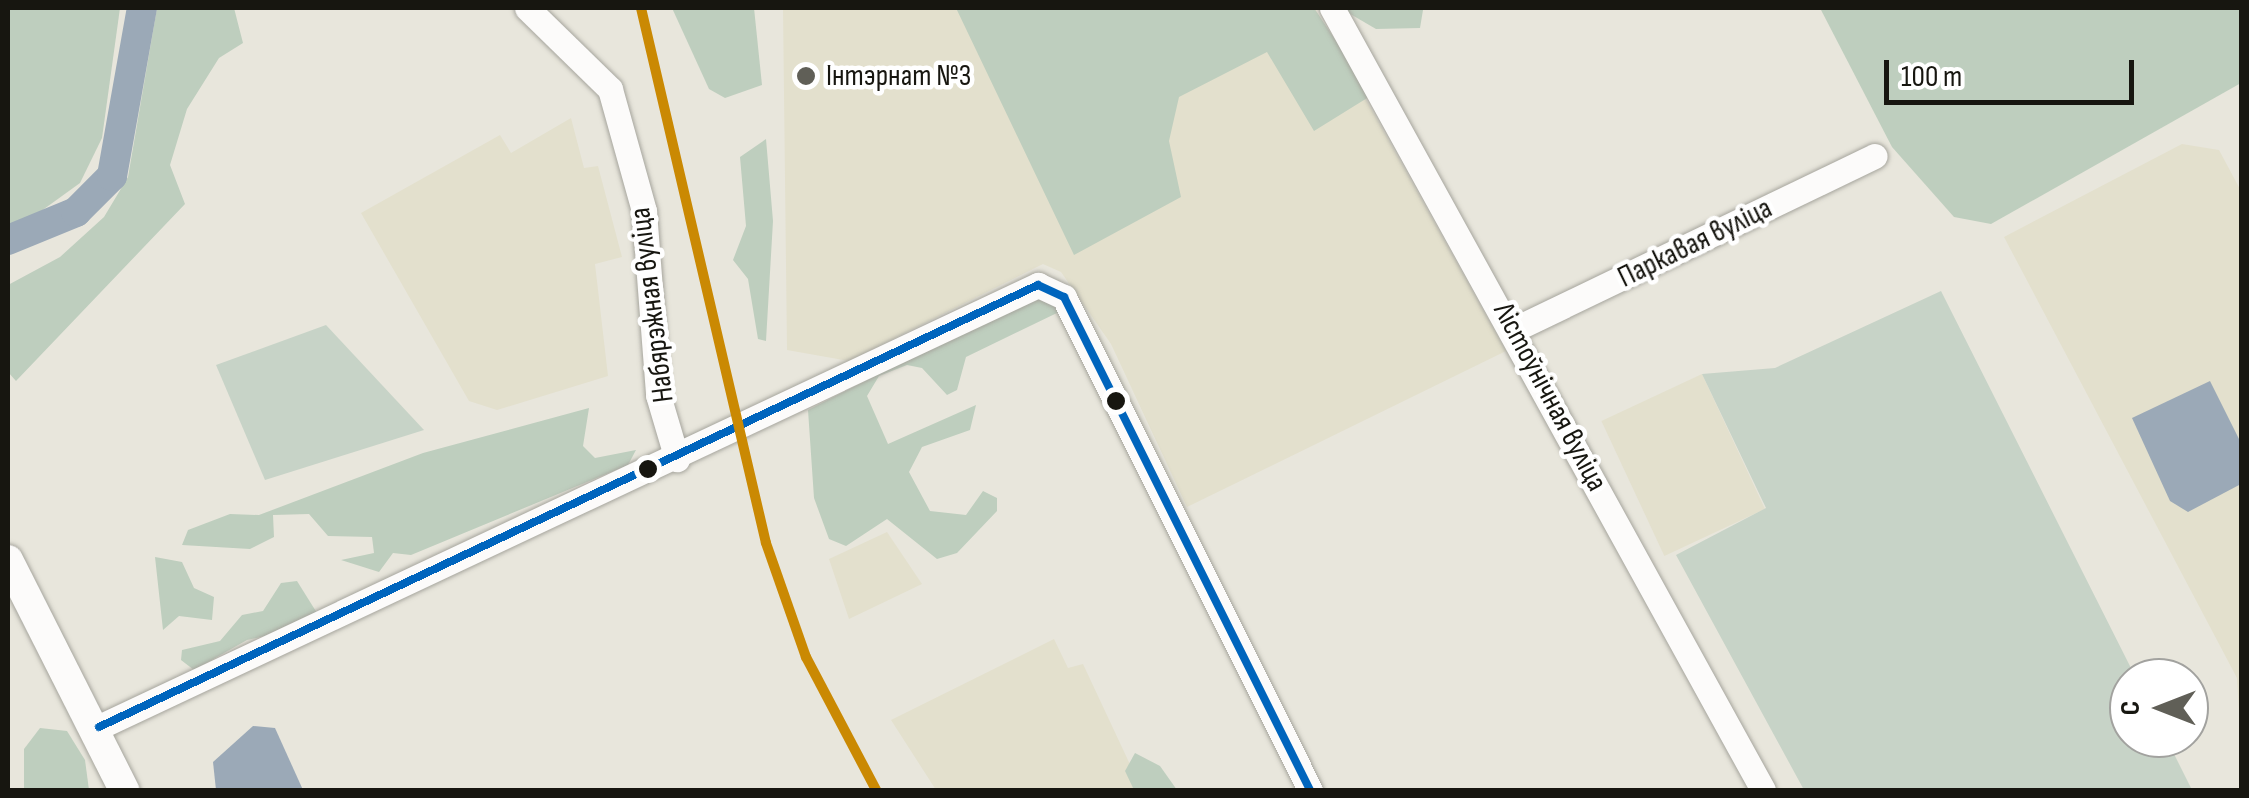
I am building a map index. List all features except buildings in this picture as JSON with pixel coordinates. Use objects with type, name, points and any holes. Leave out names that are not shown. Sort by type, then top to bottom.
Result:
[{"type":"main road","points":[[8,560],[99,727],[124,790]]},
{"type":"street","name":"Набярэжная вуліца","points":[[527,8],[610,89],[644,211],[658,395],[676,460]]},
{"type":"street","name":"Лістоўнічная вуліца","points":[[1332,8],[1515,329],[1763,790]]},
{"type":"street","name":"Паркавая вуліца","points":[[1515,329],[1876,156]]},
{"type":"street","points":[[99,727],[676,460],[1038,286],[1064,296],[1310,790]]},
{"type":"shaded area","points":[[783,8],[1315,8],[1506,351],[1187,507],[1111,344],[1061,272],[1043,264],[849,361],[787,350]]},
{"type":"shaded area","points":[[571,118],[584,168],[598,166],[622,257],[595,264],[608,376],[497,410],[469,401],[361,213],[500,135],[511,153]]},
{"type":"shaded area","points":[[2182,144],[2219,150],[2241,191],[2241,745],[2237,678],[2004,237]]},
{"type":"shaded area","points":[[1941,291],[2126,658],[2109,658],[2109,758],[2176,758],[2192,790],[1804,790],[1676,555],[1766,508],[1702,374],[1775,368]]},
{"type":"shaded area","points":[[326,325],[424,430],[265,480],[216,365]]},
{"type":"shaded area","points":[[1702,374],[1765,509],[1664,556],[1601,421]]},
{"type":"shaded area","points":[[887,532],[922,584],[849,619],[829,559]]},
{"type":"shaded area","points":[[1054,639],[1068,668],[1083,664],[1142,790],[936,790],[891,720]]},
{"type":"green space","points":[[8,8],[120,8],[102,138],[80,183],[8,235]]},
{"type":"green space","points":[[157,8],[234,8],[243,43],[219,58],[187,109],[170,165],[185,204],[16,381],[8,372],[8,285],[60,257],[104,217],[128,177]]},
{"type":"green space","points":[[672,8],[754,8],[762,85],[725,98],[709,89]]},
{"type":"green space","points":[[956,8],[1314,8],[1372,95],[1314,131],[1267,52],[1179,97],[1169,141],[1181,197],[1074,255]]},
{"type":"green space","points":[[1340,8],[1423,10],[1420,28],[1376,29]]},
{"type":"green space","points":[[1820,8],[2241,8],[2241,83],[1991,224],[1954,217],[1892,147]]},
{"type":"green space","points":[[766,139],[773,221],[766,341],[758,339],[748,279],[733,260],[746,226],[740,157]]},
{"type":"green space","points":[[1034,295],[1049,295],[1059,312],[966,357],[957,390],[947,395],[922,368],[907,365],[879,376],[867,396],[888,444],[976,405],[970,430],[922,447],[909,472],[930,511],[966,515],[983,491],[997,498],[997,511],[957,553],[937,559],[887,519],[846,546],[829,539],[814,498],[808,410]]},
{"type":"green space","points":[[589,408],[583,446],[595,458],[636,450],[628,465],[411,555],[393,553],[379,572],[341,560],[374,553],[372,537],[328,536],[309,514],[273,515],[274,537],[250,549],[182,545],[188,530],[230,514],[259,515],[423,453]]},
{"type":"green space","points":[[155,557],[182,562],[194,588],[214,597],[212,620],[179,616],[163,630]]},
{"type":"green space","points":[[297,581],[317,613],[299,628],[247,640],[194,670],[181,660],[182,650],[220,641],[242,615],[263,611],[281,583]]},
{"type":"green space","points":[[40,728],[67,731],[85,760],[89,790],[24,790],[24,749]]},
{"type":"green space","points":[[1135,753],[1160,766],[1177,790],[1134,790],[1125,771]]},
{"type":"water","points":[[2210,381],[2241,443],[2241,484],[2188,512],[2170,501],[2132,418]]},
{"type":"water","points":[[253,726],[275,728],[303,790],[216,790],[213,762]]},
{"type":"waterway","points":[[8,240],[76,212],[112,176],[142,8]]},
{"type":"transit line","points":[[641,8],[766,543],[806,657],[876,790]]},
{"type":"transit line","points":[[99,727],[1038,285],[1064,297],[1310,790]]},
{"type":"place","name":"Інтэрнат №3","points":[[806,76]]}]
